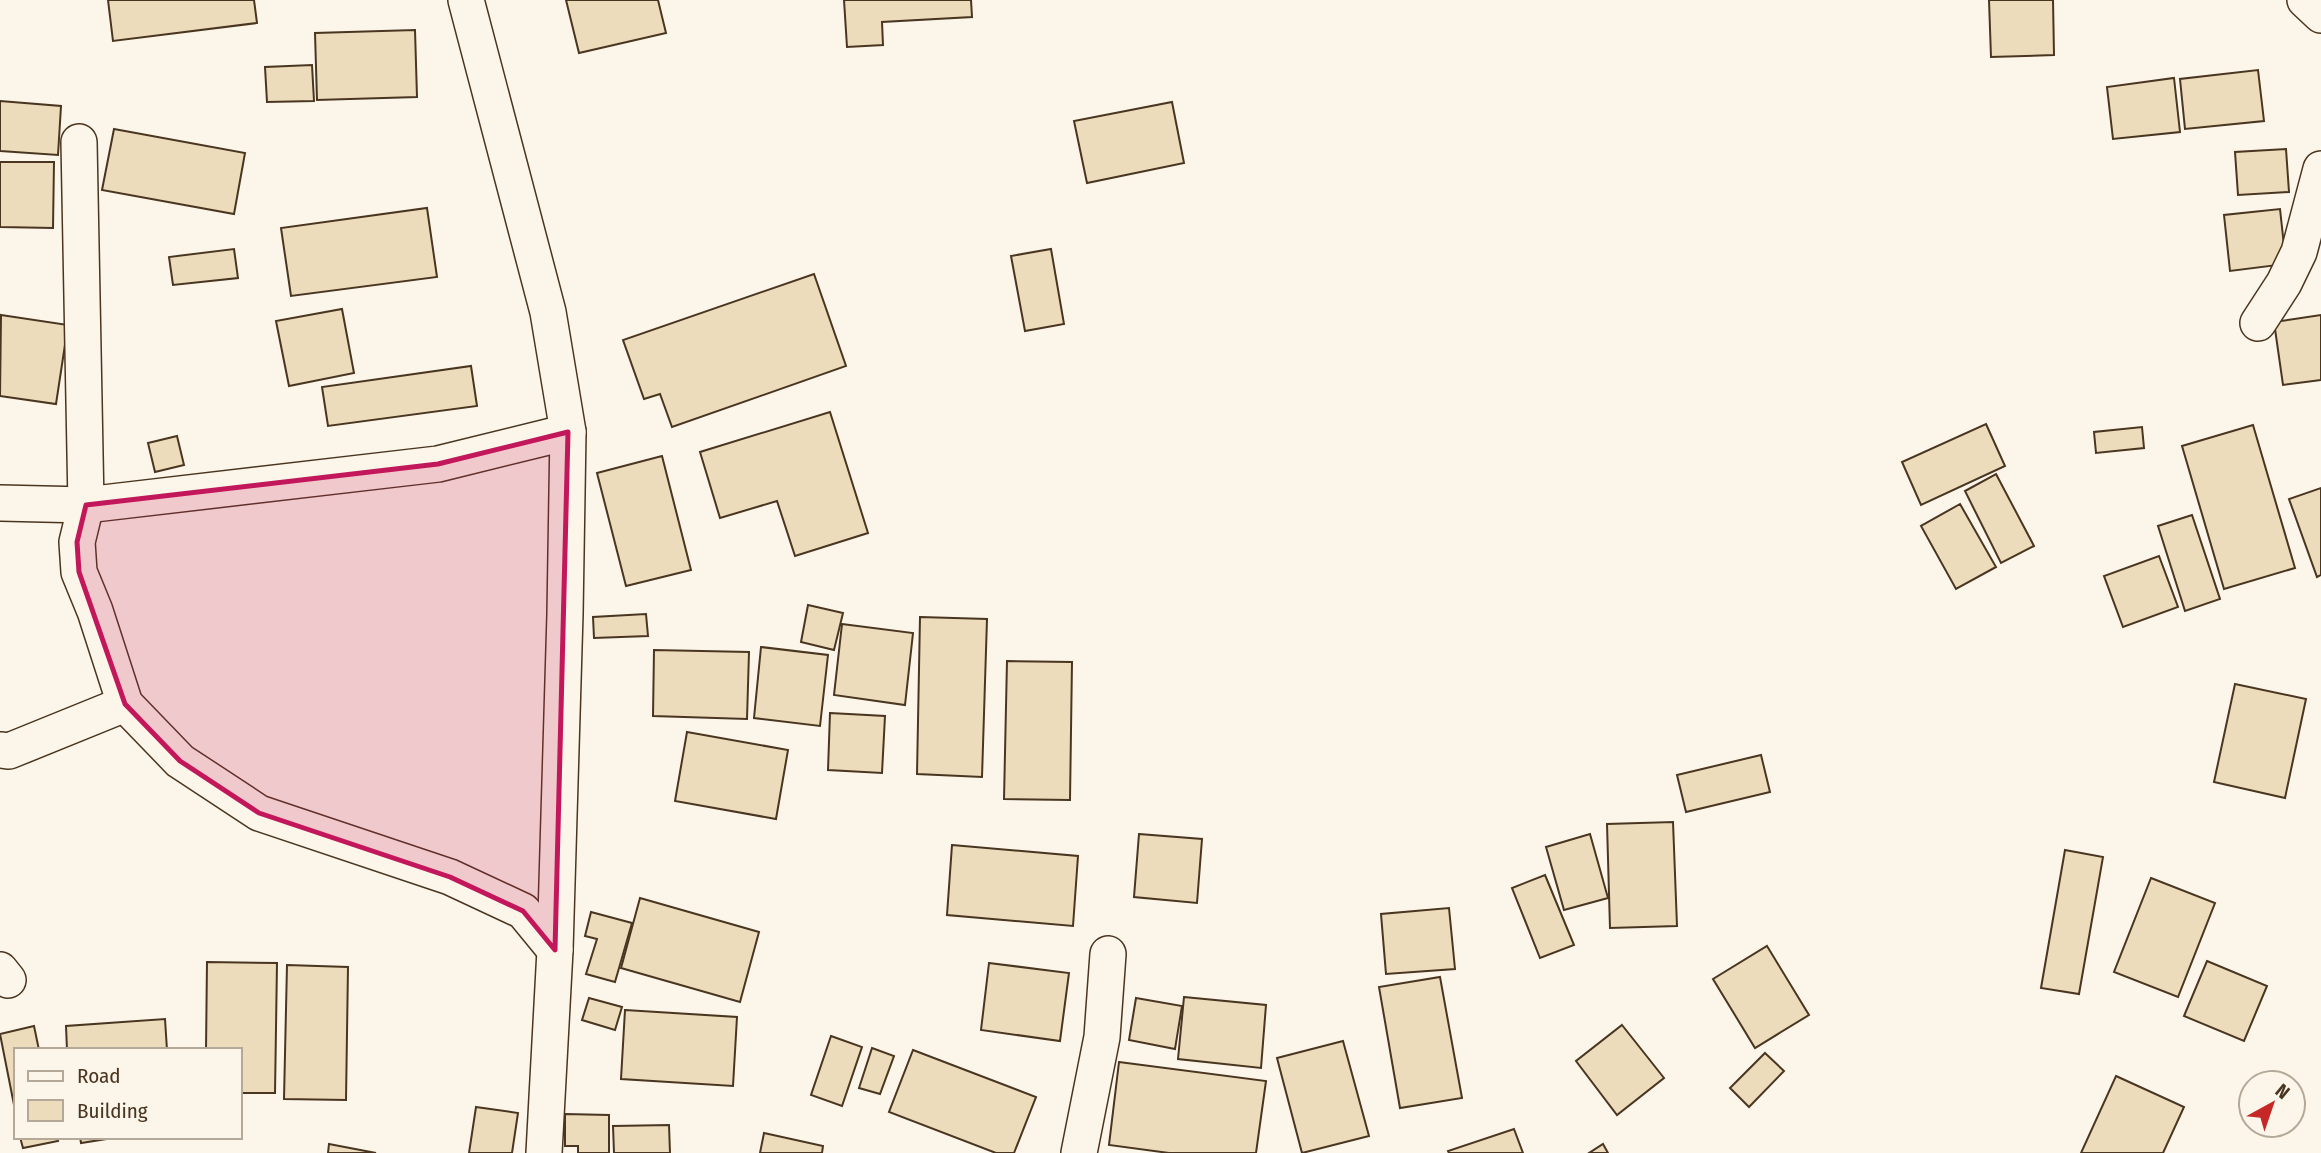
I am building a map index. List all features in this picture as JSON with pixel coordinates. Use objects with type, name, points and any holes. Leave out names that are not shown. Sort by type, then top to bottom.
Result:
[{"type":"street","points":[[466,0],[548,312],[568,432],[555,950],[544,1153]]},
{"type":"street","points":[[2305,0],[2321,15]]},
{"type":"street","points":[[79,142],[86,505],[77,542],[79,572],[96,611],[125,704],[180,761],[259,813],[450,877],[523,911],[555,950]]},
{"type":"street","points":[[2258,323],[2284,283],[2299,252],[2321,169]]},
{"type":"street","points":[[0,503],[86,505],[438,464],[568,432]]},
{"type":"street","points":[[0,750],[9,751],[125,704]]},
{"type":"street","points":[[1079,1153],[1102,1037],[1108,954]]},
{"type":"highlighted area","points":[[568,432],[555,950],[523,911],[450,877],[259,813],[180,761],[125,704],[79,572],[77,542],[86,505],[438,464]]},
{"type":"building","points":[[108,0],[254,0],[257,23],[113,41]]},
{"type":"building","points":[[566,0],[658,0],[666,33],[579,53]]},
{"type":"building","points":[[844,0],[971,0],[972,17],[882,22],[883,45],[847,47]]},
{"type":"building","points":[[1989,0],[2053,0],[2054,55],[1991,57]]},
{"type":"building","points":[[415,30],[417,97],[317,100],[315,33]]},
{"type":"building","points":[[312,65],[314,101],[267,102],[265,67]]},
{"type":"building","points":[[2258,70],[2264,121],[2185,129],[2180,79]]},
{"type":"building","points":[[2174,78],[2180,132],[2113,139],[2107,87]]},
{"type":"building","points":[[0,101],[61,106],[58,155],[0,151]]},
{"type":"building","points":[[1172,102],[1184,163],[1087,183],[1074,121]]},
{"type":"building","points":[[114,129],[245,153],[234,214],[102,190]]},
{"type":"building","points":[[2286,149],[2289,192],[2238,195],[2235,152]]},
{"type":"building","points":[[0,162],[54,162],[53,228],[0,227]]},
{"type":"building","points":[[427,208],[437,277],[291,296],[281,228]]},
{"type":"building","points":[[2280,209],[2286,264],[2230,271],[2224,215]]},
{"type":"building","points":[[234,249],[238,278],[173,285],[169,257]]},
{"type":"building","points":[[1051,249],[1064,324],[1025,331],[1011,256]]},
{"type":"building","points":[[814,274],[846,366],[672,427],[660,394],[644,399],[623,340]]},
{"type":"building","points":[[342,309],[354,373],[289,386],[276,321]]},
{"type":"building","points":[[1,315],[68,325],[56,404],[0,396]]},
{"type":"building","points":[[2321,315],[2321,380],[2283,385],[2274,322]]},
{"type":"building","points":[[471,366],[477,406],[328,426],[322,387]]},
{"type":"building","points":[[830,412],[868,533],[795,556],[777,501],[720,518],[700,452]]},
{"type":"building","points":[[1986,424],[2005,466],[1921,505],[1902,462]]},
{"type":"building","points":[[2253,425],[2295,568],[2224,589],[2182,446]]},
{"type":"building","points":[[2142,427],[2144,448],[2096,453],[2094,432]]},
{"type":"building","points":[[177,436],[184,465],[155,472],[148,443]]},
{"type":"building","points":[[662,456],[691,570],[626,586],[597,473]]},
{"type":"building","points":[[1996,474],[2034,546],[2001,563],[1965,491]]},
{"type":"building","points":[[2321,488],[2321,575],[2317,577],[2289,499]]},
{"type":"building","points":[[1960,504],[1996,567],[1956,589],[1921,526]]},
{"type":"building","points":[[2192,515],[2220,599],[2185,611],[2158,526]]},
{"type":"building","points":[[2159,556],[2178,607],[2123,627],[2104,576]]},
{"type":"building","points":[[808,605],[843,613],[834,650],[801,642]]},
{"type":"building","points":[[646,614],[648,636],[594,638],[593,617]]},
{"type":"building","points":[[920,617],[987,619],[982,777],[917,774]]},
{"type":"building","points":[[842,624],[913,633],[905,705],[834,695]]},
{"type":"building","points":[[761,647],[828,655],[820,726],[754,718]]},
{"type":"building","points":[[654,650],[749,652],[747,719],[653,716]]},
{"type":"building","points":[[1007,661],[1072,662],[1070,800],[1004,799]]},
{"type":"building","points":[[2235,684],[2306,699],[2285,798],[2214,782]]},
{"type":"building","points":[[830,713],[885,716],[882,773],[828,770]]},
{"type":"building","points":[[687,732],[788,750],[776,819],[675,801]]},
{"type":"building","points":[[1761,755],[1770,792],[1686,812],[1677,775]]},
{"type":"building","points":[[1673,822],[1677,926],[1610,928],[1607,824]]},
{"type":"building","points":[[1139,834],[1202,839],[1197,903],[1134,897]]},
{"type":"building","points":[[1590,834],[1608,898],[1564,910],[1546,847]]},
{"type":"building","points":[[952,845],[1078,856],[1073,926],[947,915]]},
{"type":"building","points":[[2065,850],[2103,857],[2079,994],[2041,988]]},
{"type":"building","points":[[1545,875],[1574,945],[1540,958],[1512,888]]},
{"type":"building","points":[[2151,878],[2215,903],[2178,997],[2114,972]]},
{"type":"building","points":[[640,898],[759,932],[740,1002],[621,968]]},
{"type":"building","points":[[1449,908],[1455,969],[1386,974],[1381,914]]},
{"type":"building","points":[[591,912],[632,923],[615,982],[586,974],[597,939],[585,936]]},
{"type":"building","points":[[1767,946],[1809,1015],[1755,1048],[1713,979]]},
{"type":"building","points":[[2207,961],[2267,986],[2244,1041],[2184,1016]]},
{"type":"building","points":[[207,962],[277,963],[275,1093],[242,1093],[242,1048],[206,1048]]},
{"type":"building","points":[[989,963],[1069,973],[1060,1041],[981,1030]]},
{"type":"building","points":[[287,965],[348,967],[346,1100],[284,1099]]},
{"type":"building","points":[[1440,977],[1462,1098],[1400,1108],[1379,987]]},
{"type":"building","points":[[1184,997],[1266,1005],[1261,1068],[1178,1059]]},
{"type":"building","points":[[589,998],[622,1007],[615,1030],[582,1020]]},
{"type":"building","points":[[1136,998],[1182,1006],[1175,1049],[1129,1040]]},
{"type":"building","points":[[625,1010],[737,1017],[733,1086],[621,1079]]},
{"type":"building","points":[[165,1019],[167,1048],[67,1048],[66,1026]]},
{"type":"building","points":[[1622,1025],[1664,1078],[1617,1115],[1576,1061]]},
{"type":"building","points":[[34,1026],[39,1048],[14,1048],[14,1105],[0,1034]]},
{"type":"building","points":[[831,1036],[862,1047],[842,1106],[811,1095]]},
{"type":"building","points":[[1343,1041],[1369,1136],[1302,1153],[1277,1058]]},
{"type":"building","points":[[872,1048],[894,1056],[880,1094],[859,1088]]},
{"type":"building","points":[[913,1050],[1036,1097],[1014,1153],[996,1153],[889,1112]]},
{"type":"building","points":[[1765,1053],[1784,1071],[1749,1107],[1730,1088]]},
{"type":"building","points":[[1119,1062],[1266,1081],[1256,1153],[1169,1153],[1109,1145]]},
{"type":"building","points":[[2116,1076],[2184,1107],[2163,1153],[2081,1153]]},
{"type":"building","points":[[476,1107],[518,1113],[512,1153],[469,1153]]},
{"type":"building","points":[[565,1114],[609,1115],[609,1153],[578,1153],[578,1146],[565,1146]]},
{"type":"building","points":[[669,1125],[670,1153],[614,1153],[613,1126]]},
{"type":"building","points":[[1514,1129],[1523,1153],[1448,1151]]},
{"type":"building","points":[[764,1133],[823,1146],[822,1153],[760,1153]]},
{"type":"building","points":[[21,1139],[58,1141],[23,1148]]},
{"type":"building","points":[[80,1139],[106,1139],[81,1143]]},
{"type":"building","points":[[329,1144],[376,1153],[328,1153]]},
{"type":"building","points":[[1603,1144],[1608,1153],[1589,1153]]}]
